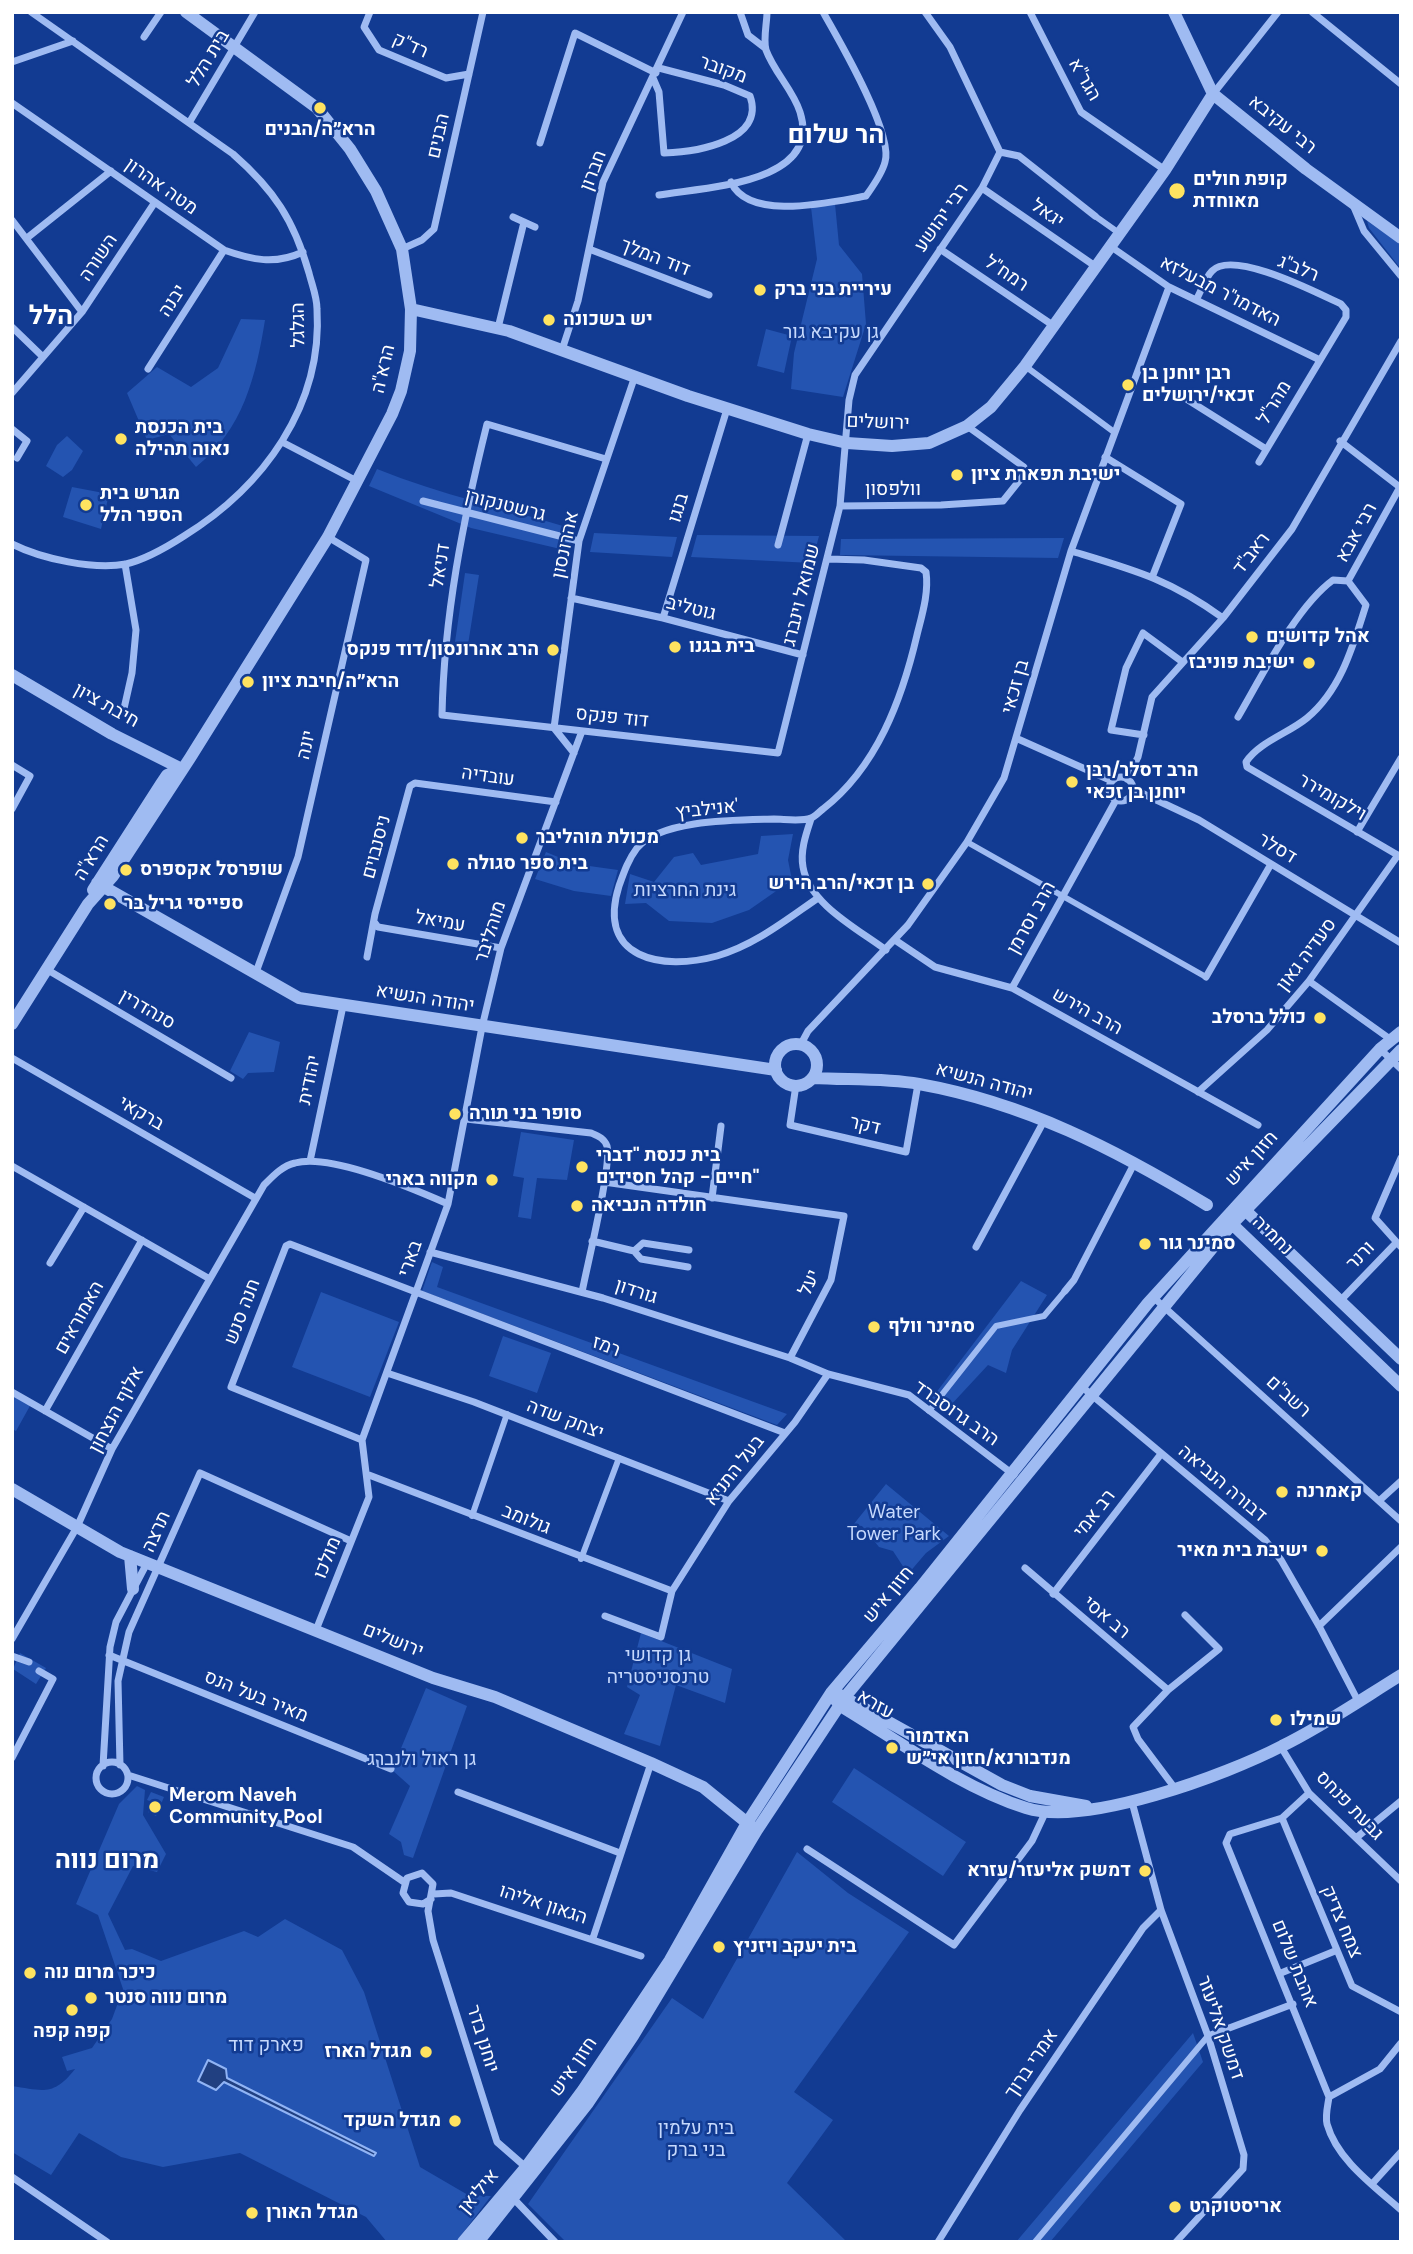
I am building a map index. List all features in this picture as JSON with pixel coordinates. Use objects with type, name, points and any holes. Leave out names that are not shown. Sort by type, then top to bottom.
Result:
[{"type":"street","name":"הגלגל","points":[[12,544],[64,561],[125,564],[167,547],[201,526],[233,500],[284,443],[303,399],[316,351],[317,305],[303,252],[276,196],[233,154],[31,12]]},
{"type":"street","points":[[144,37],[160,12]]},
{"type":"street","name":"הרא\"ה","points":[[100,885],[113,876],[328,537],[401,391],[410,351],[411,309],[402,249],[376,191],[337,129],[298,93],[186,12]]},
{"type":"street","name":"בית הלל","points":[[190,123],[256,12]]},
{"type":"street","name":"רד\"ק","points":[[370,12],[364,27],[379,50],[446,78],[469,74]]},
{"type":"street","name":"הבנים","points":[[402,249],[422,240],[434,229],[483,12]]},
{"type":"street","name":"חברון","points":[[562,350],[589,249],[603,181],[683,12]]},
{"type":"street","points":[[659,195],[755,178],[782,167],[797,153],[803,135],[799,111],[765,48],[748,35],[740,12]]},
{"type":"street","points":[[765,48],[767,12]]},
{"type":"street","points":[[731,182],[736,194],[751,203],[780,206],[866,196],[876,181],[886,162],[887,142],[845,51],[823,12]]},
{"type":"street","points":[[925,12],[950,47],[1000,152],[1019,156],[1119,233]]},
{"type":"street","name":"הגר\"א","points":[[1030,12],[1082,112],[1165,170]]},
{"type":"street","name":"רבי עקיבא","points":[[1174,12],[1213,94],[1353,204],[1401,238]]},
{"type":"street","name":"ירושלים","points":[[411,309],[498,328],[727,409],[808,434],[846,443],[892,446],[929,443],[967,426],[991,407],[1025,366],[1165,170],[1213,94],[1278,12]]},
{"type":"street","points":[[1312,12],[1401,84]]},
{"type":"street","points":[[540,143],[575,33],[656,73]]},
{"type":"street","points":[[12,62],[73,41]]},
{"type":"street","name":"מקובר","points":[[656,73],[724,85],[750,96],[754,107],[751,121],[737,135],[717,144],[664,153],[656,73]]},
{"type":"street","name":"מטה אהרון","points":[[12,103],[224,250],[267,261],[289,258],[303,252]]},
{"type":"street","name":"רבי יהושע","points":[[846,443],[849,400],[855,375],[982,188],[1000,152]]},
{"type":"street","points":[[27,238],[111,171]]},
{"type":"street","name":"יגאל","points":[[982,188],[1095,267]]},
{"type":"street","name":"השורה","points":[[12,393],[82,312],[155,202]]},
{"type":"street","points":[[1353,204],[1364,231],[1401,276]]},
{"type":"street","points":[[513,217],[535,227]]},
{"type":"street","points":[[12,220],[82,312]]},
{"type":"street","points":[[498,328],[524,222]]},
{"type":"street","name":"האדמו\"ר מבעלזא","points":[[1109,246],[1169,287],[1320,360]]},
{"type":"street","name":"דוד המלך","points":[[589,249],[709,296]]},
{"type":"street","name":"יבנה","points":[[148,369],[224,250]]},
{"type":"street","name":"רמח\"ל","points":[[940,250],[1054,326]]},
{"type":"street","name":"רלב\"ג","points":[[1196,300],[1212,270],[1227,264],[1251,267],[1341,304],[1346,310],[1346,317],[1320,360]]},
{"type":"street","name":"בן זכאי","points":[[801,1044],[808,1031],[895,940],[967,842],[1004,778],[1018,739],[1071,551],[1169,287]]},
{"type":"street","points":[[12,327],[43,357]]},
{"type":"street","name":"ראב\"ד","points":[[1127,779],[1138,757],[1152,697],[1181,661],[1223,618],[1292,529],[1340,441],[1401,341]]},
{"type":"street","name":"מהר\"ל","points":[[1259,462],[1320,360]]},
{"type":"street","points":[[1025,366],[1114,432]]},
{"type":"street","name":"אהרונסון","points":[[554,728],[579,541],[635,376]]},
{"type":"street","points":[[1188,400],[1266,449]]},
{"type":"street","name":"בנגו","points":[[663,618],[727,409]]},
{"type":"street","name":"דניאל","points":[[442,715],[443,657],[465,513],[487,424],[606,459]]},
{"type":"street","name":"וולפסון","points":[[840,506],[1003,501],[1023,476],[1024,467],[967,426]]},
{"type":"street","points":[[12,429],[27,441],[17,458]]},
{"type":"street","points":[[778,544],[808,434]]},
{"type":"street","points":[[1340,441],[1400,487]]},
{"type":"street","points":[[284,443],[357,481]]},
{"type":"street","name":"שמואל וינברג","points":[[778,753],[840,506],[846,443]]},
{"type":"street","points":[[1105,457],[1181,504],[1153,575]]},
{"type":"street","name":"רבי אבא","points":[[1238,717],[1284,640],[1318,593],[1333,580],[1341,578],[1348,581],[1400,487]]},
{"type":"street","name":"גרשטנקורן","points":[[423,501],[579,541]]},
{"type":"street","name":"יונה","points":[[255,975],[298,857],[366,560],[328,537]]},
{"type":"street","points":[[1071,551],[1153,575],[1191,594],[1223,618]]},
{"type":"street","points":[[828,559],[864,560],[921,568],[927,578],[925,603],[911,660],[892,718],[856,776],[836,799],[811,819],[802,849],[808,886],[818,898],[886,950]]},
{"type":"street","points":[[123,713],[132,673],[136,630],[125,564]]},
{"type":"street","name":"וילקומירר","points":[[1348,581],[1366,606],[1336,686],[1308,718],[1248,758],[1247,767],[1399,856]]},
{"type":"street","name":"גוטליב","points":[[571,598],[663,618],[803,655]]},
{"type":"street","points":[[1144,735],[1111,730],[1126,668],[1143,633],[1181,661]]},
{"type":"street","name":"חיבת ציון","points":[[12,675],[112,734],[182,769]]},
{"type":"street","name":"דוד פנקס","points":[[442,715],[778,753]]},
{"type":"street","points":[[554,728],[574,753]]},
{"type":"street","name":"מוהליבר","points":[[482,1027],[500,948],[582,731]]},
{"type":"street","points":[[1018,739],[1112,780],[1119,777],[1127,779],[1133,789],[1128,799],[1116,800],[1109,792],[1112,780]]},
{"type":"street","points":[[158,756],[167,775],[182,769]]},
{"type":"street","points":[[1357,832],[1401,758]]},
{"type":"street","points":[[12,765],[30,776],[12,809]]},
{"type":"street","name":"הרא\"ה","points":[[12,1024],[167,775]]},
{"type":"street","name":"עובדיה","points":[[415,783],[556,803]]},
{"type":"street","name":"ניסנבוים","points":[[368,957],[374,923],[410,786],[415,783]]},
{"type":"street","name":"דסלר","points":[[1133,789],[1199,820],[1401,943]]},
{"type":"street","name":"הרב וסרמן","points":[[1012,988],[1116,800]]},
{"type":"street","name":"אנילביץ'","points":[[811,819],[681,827],[652,835],[639,846],[628,862],[614,904],[613,918],[618,938],[650,958],[668,962],[690,961],[735,950],[773,930],[818,898]]},
{"type":"street","points":[[967,842],[1206,977],[1271,864]]},
{"type":"street","name":"סעדיה גאון","points":[[1198,1091],[1268,1030],[1309,981],[1399,856]]},
{"type":"street","points":[[113,876],[112,888],[116,894]]},
{"type":"street","name":"יהודה הנשיא","points":[[100,885],[299,998],[776,1070]]},
{"type":"street","name":"עמיאל","points":[[374,923],[379,927],[500,948]]},
{"type":"street","name":"הרב הירש","points":[[895,940],[935,967],[1012,988],[1258,1125]]},
{"type":"street","name":"סנהדרין","points":[[46,969],[231,1077]]},
{"type":"street","points":[[1309,981],[1395,1036]]},
{"type":"street","name":"יהודית","points":[[310,1161],[343,1006]]},
{"type":"street","name":"בארי","points":[[362,1440],[448,1204],[482,1027]]},
{"type":"street","name":"חזון איש","points":[[752,1826],[842,1701],[1153,1297],[1230,1219],[1380,1049],[1395,1036]]},
{"type":"street","points":[[801,1044],[816,1058],[813,1078],[796,1085],[783,1081],[775,1063],[781,1050],[787,1046],[801,1044]]},
{"type":"street","points":[[1380,1049],[1396,1064]]},
{"type":"street","name":"חזון איש","points":[[1245,1210],[1396,1064],[1401,1050]]},
{"type":"street","name":"ברקאי","points":[[12,1058],[255,1198]]},
{"type":"street","name":"יהודה הנשיא","points":[[813,1078],[918,1084],[1045,1118],[1135,1161],[1206,1205]]},
{"type":"street","name":"דקר","points":[[796,1085],[790,1125],[906,1152],[918,1084]]},
{"type":"street","points":[[976,1247],[1045,1118]]},
{"type":"street","points":[[466,1119],[599,1136],[608,1149],[582,1292]]},
{"type":"street","points":[[604,1182],[712,1198],[721,1126]]},
{"type":"street","name":"ורנר","points":[[1340,1301],[1398,1246],[1375,1218],[1401,1158]]},
{"type":"street","points":[[310,1161],[386,1177],[448,1204]]},
{"type":"street","name":"אלוף הנצחון","points":[[12,1639],[77,1527],[111,1449],[255,1198],[277,1172],[293,1163],[310,1161]]},
{"type":"street","points":[[929,1411],[996,1326],[1044,1316],[1065,1291],[1074,1280],[1135,1161]]},
{"type":"street","points":[[14,1170],[208,1278]]},
{"type":"street","name":"יעל","points":[[712,1198],[844,1216],[831,1280],[790,1358]]},
{"type":"street","points":[[50,1263],[84,1207]]},
{"type":"street","name":"נחמיה","points":[[1401,1359],[1245,1210],[1230,1219],[1401,1386]]},
{"type":"street","name":"חזון איש","points":[[529,2170],[670,1960],[831,1693],[1016,1477],[1092,1395],[1230,1219]]},
{"type":"street","name":"האמוראים","points":[[45,1411],[142,1240]]},
{"type":"street","points":[[592,1241],[634,1251],[641,1259],[688,1267]]},
{"type":"street","points":[[634,1251],[643,1243],[689,1250]]},
{"type":"street","name":"חנה סנש","points":[[362,1440],[231,1387],[286,1246],[290,1244],[415,1291]]},
{"type":"street","name":"גורדון","points":[[430,1252],[582,1292],[790,1358],[828,1374]]},
{"type":"street","name":"רמז","points":[[415,1291],[785,1433]]},
{"type":"street","name":"רשב\"ם","points":[[1153,1297],[1401,1521]]},
{"type":"street","name":"יצחק שדה","points":[[387,1373],[507,1414],[729,1501]]},
{"type":"street","name":"הרב גרוסברד","points":[[828,1374],[909,1395],[1016,1477]]},
{"type":"street","name":"בעל התניא","points":[[605,1616],[661,1637],[672,1591],[729,1501],[785,1433],[828,1374]]},
{"type":"street","name":"דבורה הנביאה","points":[[1082,1386],[1265,1541],[1281,1559],[1358,1701]]},
{"type":"street","points":[[12,1392],[111,1449]]},
{"type":"street","points":[[472,1516],[507,1414]]},
{"type":"street","points":[[362,1440],[369,1475]]},
{"type":"street","name":"רב אמי","points":[[1053,1594],[1161,1454]]},
{"type":"street","points":[[581,1559],[619,1458]]},
{"type":"street","name":"תרצה","points":[[120,1765],[118,1681],[129,1632],[153,1566],[200,1473],[351,1541]]},
{"type":"street","name":"גולומב","points":[[369,1475],[581,1559],[672,1591]]},
{"type":"street","name":"מולכו","points":[[316,1630],[369,1497],[369,1475]]},
{"type":"street","points":[[1379,1501],[1401,1481]]},
{"type":"street","name":"ירושלים","points":[[12,1489],[130,1556],[153,1566],[433,1678],[495,1698],[651,1763],[703,1787],[752,1826]]},
{"type":"street","points":[[1319,1626],[1401,1547]]},
{"type":"street","points":[[130,1556],[133,1589]]},
{"type":"street","name":"תרצה","points":[[103,1766],[109,1655],[116,1622],[133,1589],[153,1566]]},
{"type":"street","name":"רב אסי","points":[[1025,1569],[1167,1690]]},
{"type":"street","points":[[1174,1787],[1138,1739],[1133,1727],[1167,1690],[1219,1649],[1185,1615]]},
{"type":"street","name":"מאיר בעל הנס","points":[[109,1655],[391,1769]]},
{"type":"street","points":[[12,1656],[29,1662]]},
{"type":"street","points":[[12,1758],[53,1679],[39,1671]]},
{"type":"street","name":"עזרא","points":[[831,1693],[957,1776],[1019,1805],[1064,1814],[1132,1802],[1281,1747],[1401,1675]]},
{"type":"street","name":"עזרא","points":[[842,1701],[1002,1785],[1030,1796],[1100,1809]]},
{"type":"street","name":"גבעת פנחס","points":[[1281,1747],[1309,1793],[1401,1881]]},
{"type":"street","points":[[128,1775],[123,1790],[114,1794],[104,1792],[96,1780],[103,1766],[111,1763],[120,1765],[128,1775],[353,1847],[404,1882]]},
{"type":"street","points":[[593,1938],[651,1763]]},
{"type":"street","points":[[458,1792],[620,1853]]},
{"type":"street","name":"אהבת שלום","points":[[1309,1793],[1282,1818],[1230,1833],[1226,1843],[1329,2096],[1326,2120],[1332,2137],[1348,2160],[1401,2210]]},
{"type":"street","points":[[1356,1838],[1401,1801]]},
{"type":"street","name":"דמשק אליעזר","points":[[1132,1802],[1161,1910],[1208,2036],[1244,2155],[1243,2169],[1175,2242]]},
{"type":"street","points":[[807,1849],[954,1945],[1032,1841],[1046,1811]]},
{"type":"street","name":"צמח צדיק","points":[[1282,1818],[1335,1951],[1352,1986],[1401,2012]]},
{"type":"street","points":[[422,1873],[431,1879],[432,1897],[423,1904],[409,1902],[403,1892],[404,1882],[411,1875],[422,1873]]},
{"type":"street","name":"הגאון אליהו","points":[[432,1897],[451,1893],[593,1938],[640,1956]]},
{"type":"street","name":"יוחנן בדר","points":[[432,1897],[428,1912],[433,1940],[497,2142],[529,2170]]},
{"type":"street","name":"אמרי ברוך","points":[[938,2242],[1020,2110],[1143,1928],[1161,1910]]},
{"type":"street","points":[[1281,1973],[1335,1951]]},
{"type":"street","points":[[1035,2242],[1208,2036],[1293,2004]]},
{"type":"street","points":[[1329,2096],[1380,2069],[1401,2043]]},
{"type":"street","points":[[1372,2183],[1401,2152]]},
{"type":"street","name":"איליאן","points":[[478,2242],[513,2198],[529,2170]]},
{"type":"street","name":"איליאן","points":[[463,2242],[529,2170]]},
{"type":"street","points":[[12,2177],[107,2242]]},
{"type":"street","points":[[513,2198],[555,2242]]},
{"type":"green space","name":"גן עקיבא גור","points":[[835,204],[839,245],[862,274],[866,324],[843,397],[791,389],[794,353],[817,259],[811,207]]},
{"type":"green space","points":[[1367,221],[1401,244],[1401,269],[1369,228]]},
{"type":"green space","points":[[241,319],[265,320],[252,381],[245,401],[225,436],[196,467],[169,434],[147,440],[127,393],[157,367],[191,387],[218,368]]},
{"type":"green space","points":[[766,329],[792,336],[784,373],[757,366]]},
{"type":"green space","points":[[67,436],[83,451],[72,470],[63,477],[46,466],[57,445]]},
{"type":"green space","points":[[377,469],[450,494],[573,529],[569,551],[471,528],[369,486]]},
{"type":"green space","name":"מגרש בית הספר הלל","points":[[72,487],[109,494],[101,529],[63,517]]},
{"type":"green space","points":[[594,533],[677,537],[672,557],[590,552]]},
{"type":"green space","points":[[697,535],[819,536],[812,563],[691,557]]},
{"type":"green space","points":[[1064,538],[1058,558],[840,555],[841,539]]},
{"type":"green space","points":[[465,573],[479,575],[467,651],[454,649]]},
{"type":"green space","name":"גינת החרציות","points":[[793,834],[788,860],[792,880],[749,910],[712,923],[669,921],[646,903],[625,904],[630,874],[654,882],[674,857],[693,853],[701,865],[758,854],[761,836]]},
{"type":"green space","points":[[546,852],[575,864],[618,870],[611,896],[574,891],[535,879]]},
{"type":"green space","points":[[249,1032],[280,1042],[274,1072],[248,1073],[243,1079],[230,1071]]},
{"type":"green space","points":[[521,1132],[574,1140],[567,1180],[537,1178],[531,1219],[518,1217],[524,1178],[513,1176]]},
{"type":"green space","points":[[432,1262],[443,1267],[437,1287],[787,1414],[777,1425],[422,1291]]},
{"type":"green space","points":[[1021,1281],[1047,1295],[1012,1350],[1006,1373],[988,1365],[949,1407],[932,1398]]},
{"type":"green space","points":[[321,1292],[399,1322],[370,1397],[292,1367]]},
{"type":"green space","points":[[503,1336],[551,1353],[537,1393],[489,1376]]},
{"type":"green space","points":[[12,1394],[31,1404],[16,1431],[12,1429]]},
{"type":"green space","name":"Water Tower Park","points":[[886,1484],[949,1536],[926,1553],[908,1574],[893,1551],[879,1547],[862,1526],[853,1525]]},
{"type":"green space","name":"גן קדושי טרנסניסטריה","points":[[641,1633],[732,1669],[725,1703],[676,1685],[660,1746],[624,1734],[640,1695],[627,1687]]},
{"type":"green space","points":[[20,1653],[46,1668],[36,1684],[13,1669]]},
{"type":"green space","name":"גן ראול ולנברג","points":[[426,1688],[467,1706],[413,1858],[404,1855],[401,1842],[389,1834],[410,1786],[392,1770]]},
{"type":"green space","points":[[854,1768],[966,1842],[943,1876],[832,1802]]},
{"type":"green space","name":"פארק דוד","points":[[137,1786],[145,1790],[143,1815],[166,1854],[157,1872],[133,1866],[108,1914],[125,1950],[132,1949],[161,1961],[244,1931],[258,1937],[285,1919],[342,1950],[364,1992],[420,2167],[468,2195],[491,2196],[456,2242],[387,2242],[366,2217],[240,2153],[163,2167],[121,2157],[79,2133],[51,2175],[12,2152],[12,2086],[48,2090],[68,2078],[75,2069],[67,2071],[62,2057],[92,2048],[112,2019],[123,1989],[98,1915],[76,1904],[119,1804]]},
{"type":"green space","name":"Merom Naveh Community Pool","points":[[151,1792],[164,1797],[156,1816],[148,1812],[152,1802],[147,1800]]},
{"type":"green space","name":"בית עלמין בני ברק","points":[[797,1852],[848,1893],[909,1932],[794,2092],[833,2120],[787,2183],[847,2242],[566,2242],[528,2204],[672,1998],[703,2019]]},
{"type":"green space","points":[[1193,2033],[1203,2062],[1050,2242],[1016,2242]]},
{"type":"shaded area","points":[[208,2060],[226,2069],[227,2078],[376,2153],[374,2156],[224,2082],[216,2090],[198,2081]]},
{"type":"place","name":"הרא״ה/הבנים","points":[[320,108]]},
{"type":"place","name":"קופת חולים מאוחדת","points":[[1177,191]]},
{"type":"place","name":"עיריית בני ברק","points":[[760,290]]},
{"type":"place","name":"יש בשכונה","points":[[549,320]]},
{"type":"place","name":"רבן יוחנן בן זכאי/ירושלים","points":[[1128,385]]},
{"type":"place","name":"בית הכנסת נאוה תהילה","points":[[121,439]]},
{"type":"place","name":"ישיבת תפארת ציון","points":[[957,475]]},
{"type":"place","name":"מגרש בית הספר הלל","points":[[86,505]]},
{"type":"place","name":"אהל קדושים","points":[[1252,637]]},
{"type":"place","name":"בית בגנו","points":[[675,647]]},
{"type":"place","name":"הרב אהרונסון/דוד פנקס","points":[[553,650]]},
{"type":"place","name":"ישיבת פוניבז","points":[[1309,663]]},
{"type":"place","name":"הרא״ה/חיבת ציון","points":[[248,682]]},
{"type":"place","name":"הרב דסלר/רבן יוחנן בן זכאי","points":[[1072,782]]},
{"type":"place","name":"מכולת מוהליבר","points":[[522,838]]},
{"type":"place","name":"בית ספר סגולה","points":[[453,864]]},
{"type":"place","name":"שופרסל אקספרס","points":[[126,870]]},
{"type":"place","name":"בן זכאי/הרב הירש","points":[[928,884]]},
{"type":"place","name":"ספייסי גריל בר","points":[[110,904]]},
{"type":"place","name":"כולל ברסלב","points":[[1320,1018]]},
{"type":"place","name":"סופר בני תורה","points":[[455,1114]]},
{"type":"place","name":"בית כנסת \"דברי חיים - קהל חסידים\"","points":[[582,1167]]},
{"type":"place","name":"מקווה בארי","points":[[492,1180]]},
{"type":"place","name":"חולדה הנביאה","points":[[577,1206]]},
{"type":"place","name":"סמינר גור","points":[[1145,1244]]},
{"type":"place","name":"סמינר וולף","points":[[874,1327]]},
{"type":"place","name":"קאמרנה","points":[[1282,1492]]},
{"type":"place","name":"ישיבת בית מאיר","points":[[1322,1551]]},
{"type":"place","name":"שמילו","points":[[1276,1720]]},
{"type":"place","name":"האדמור מנדבורנא/חזון אי״ש","points":[[892,1748]]},
{"type":"place","name":"Merom Naveh Community Pool","points":[[155,1807]]},
{"type":"place","name":"דמשק אליעזר/עזרא","points":[[1145,1871]]},
{"type":"place","name":"בית יעקב ויזניץ","points":[[719,1947]]},
{"type":"place","name":"כיכר מרום נוה","points":[[30,1973]]},
{"type":"place","name":"מרום נווה סנטר","points":[[91,1998]]},
{"type":"place","name":"קפה קפה","points":[[72,2010]]},
{"type":"place","name":"מגדל הארז","points":[[426,2052]]},
{"type":"place","name":"מגדל השקד","points":[[455,2121]]},
{"type":"place","name":"אריסטוקרט","points":[[1175,2207]]},
{"type":"place","name":"מגדל האורן","points":[[252,2213]]},
{"type":"district","name":"הר שלום","points":[[836,136]]},
{"type":"district","name":"הלל","points":[[51,317]]},
{"type":"district","name":"מרום נווה","points":[[107,1861]]}]
